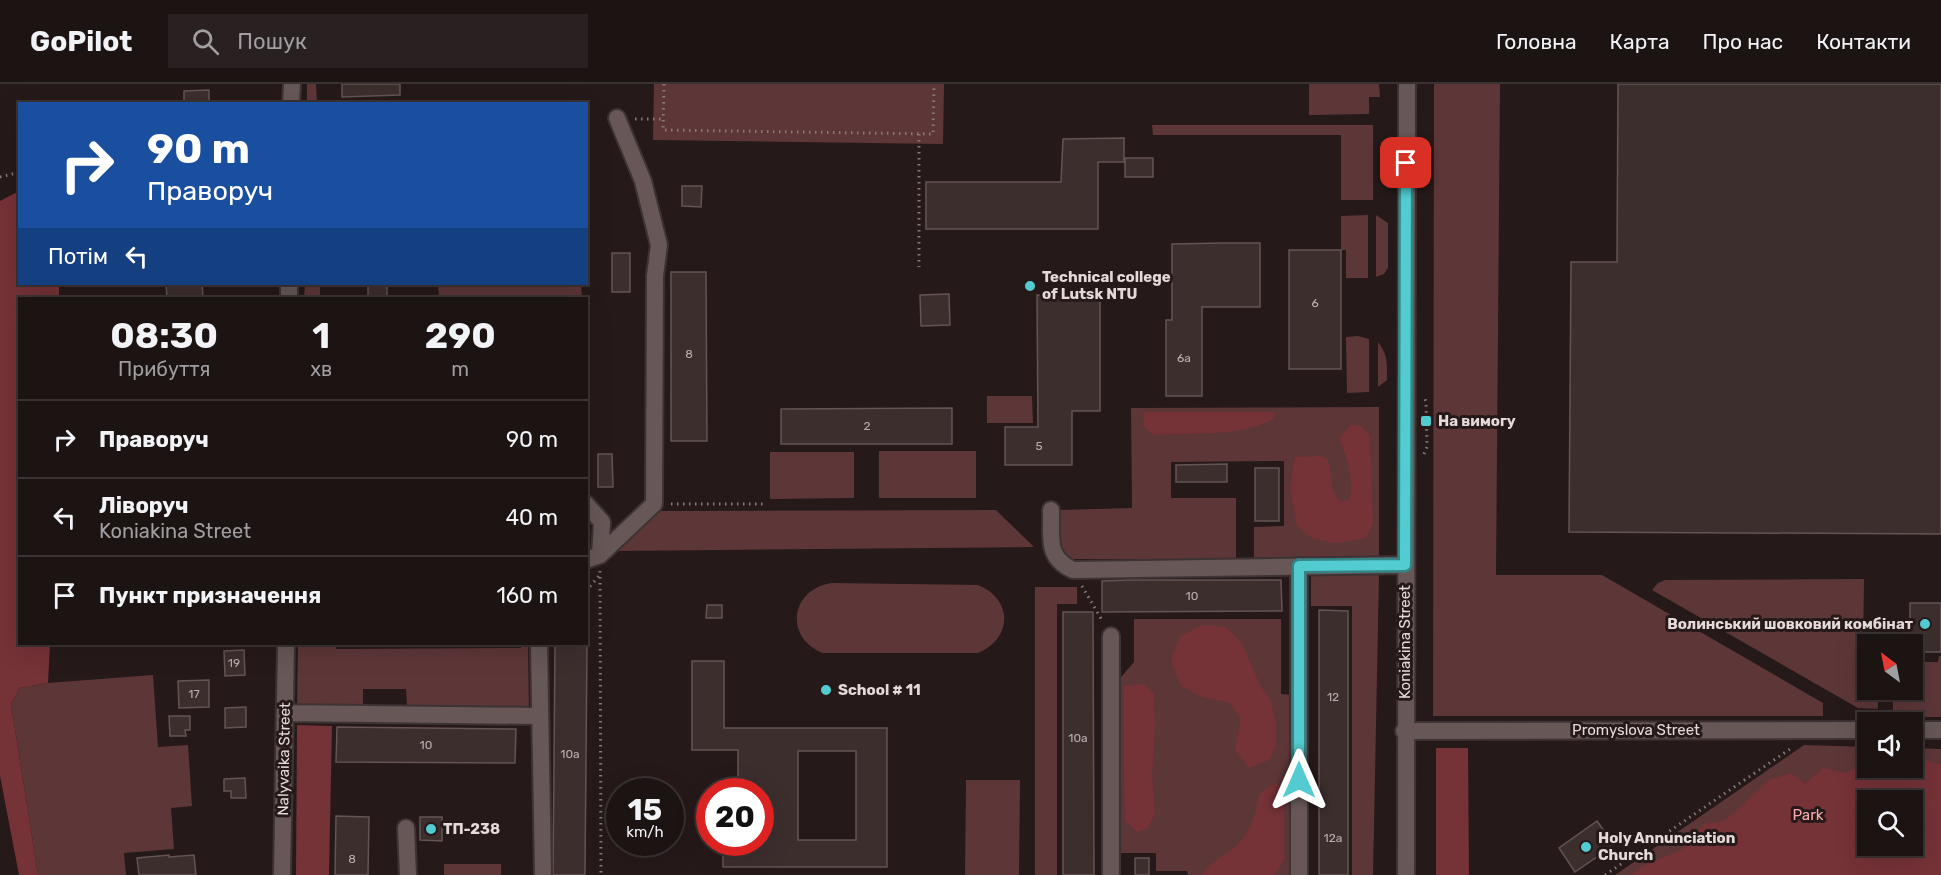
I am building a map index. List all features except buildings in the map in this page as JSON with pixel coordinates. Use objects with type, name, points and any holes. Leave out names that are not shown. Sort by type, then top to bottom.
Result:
[{"type":"street","points":[[291,102],[292,84]]},
{"type":"street","name":"Koniakina Street","points":[[1406,875],[1404,730],[1407,84]]},
{"type":"street","points":[[593,558],[654,504],[655,276],[659,245],[643,181],[617,118]]},
{"type":"street","points":[[588,506],[602,522],[593,558]]},
{"type":"street","points":[[1051,510],[1053,553],[1060,564],[1073,570],[1405,565]]},
{"type":"street","points":[[1299,566],[1299,875]]},
{"type":"street","points":[[1111,636],[1111,875]]},
{"type":"street","name":"Nalyvaika Street","points":[[282,875],[286,645]]},
{"type":"street","points":[[539,645],[543,875]]},
{"type":"street","points":[[285,713],[540,716]]},
{"type":"street","name":"Promyslova Street","points":[[1404,730],[1857,730]]},
{"type":"street","points":[[1923,730],[1941,730]]},
{"type":"street","points":[[406,828],[408,875]]},
{"type":"path","points":[[664,84],[663,130],[919,134],[933,134],[934,84]]},
{"type":"path","points":[[617,118],[663,119]]},
{"type":"path","points":[[919,134],[919,267]]},
{"type":"path","points":[[0,177],[18,172]]},
{"type":"path","points":[[654,504],[765,504]]},
{"type":"path","points":[[593,558],[600,575],[601,875]]},
{"type":"path","points":[[1073,570],[1111,636]]},
{"type":"path","points":[[588,589],[600,575]]},
{"type":"path","points":[[1605,875],[1820,730]]},
{"type":"green space","points":[[307,84],[316,84],[317,102],[307,102]]},
{"type":"green space","points":[[654,84],[944,84],[943,144],[653,140]]},
{"type":"green space","points":[[1309,84],[1379,84],[1380,97],[1369,97],[1369,114],[1309,115]]},
{"type":"green space","points":[[1434,84],[1500,84],[1496,575],[1602,575],[1823,703],[1823,716],[1433,716]]},
{"type":"green space","points":[[1152,125],[1373,125],[1373,200],[1341,200],[1341,135],[1153,135]]},
{"type":"green space","points":[[18,192],[18,285],[59,285],[59,297],[18,297],[18,645],[50,645],[48,683],[20,688],[11,704],[38,875],[19,875],[0,776],[0,201]]},
{"type":"green space","points":[[1368,215],[1368,278],[1346,278],[1346,250],[1341,250],[1341,216]]},
{"type":"green space","points":[[1376,215],[1388,223],[1388,268],[1384,274],[1376,277]]},
{"type":"green space","points":[[305,285],[320,285],[320,297],[304,297]]},
{"type":"green space","points":[[438,285],[581,285],[582,297],[439,297]]},
{"type":"green space","points":[[1358,336],[1369,339],[1369,392],[1347,393],[1346,337]]},
{"type":"green space","points":[[1378,342],[1385,355],[1387,380],[1378,387]]},
{"type":"green space","points":[[987,396],[1032,396],[1033,423],[987,423]]},
{"type":"green space","points":[[1379,407],[1379,558],[1254,559],[1254,527],[1284,526],[1284,461],[1171,462],[1171,498],[1236,498],[1236,559],[1070,559],[1059,549],[1059,510],[1132,508],[1131,408]]},
{"type":"green space","points":[[1144,412],[1276,412],[1273,419],[1260,425],[1230,432],[1153,435],[1143,425]]},
{"type":"green space","points":[[1350,425],[1361,426],[1370,435],[1373,524],[1366,538],[1337,543],[1313,539],[1297,526],[1290,488],[1295,457],[1321,456],[1327,459],[1334,492],[1341,502],[1350,499],[1349,468],[1339,438]]},
{"type":"green space","points":[[879,451],[976,451],[976,498],[879,498]]},
{"type":"green space","points":[[770,452],[854,452],[854,498],[770,499]]},
{"type":"green space","points":[[996,510],[1034,547],[617,551],[657,511]]},
{"type":"green space","points":[[1311,575],[1379,575],[1373,875],[1352,875],[1352,606],[1311,606]]},
{"type":"green space","points":[[1864,579],[1863,634],[1857,634],[1857,700],[1878,700],[1878,709],[1858,708],[1652,590],[1658,583],[1665,580]]},
{"type":"green space","points":[[832,583],[978,585],[998,599],[1003,609],[1003,629],[998,638],[978,653],[823,653],[810,646],[802,637],[797,615],[800,604],[807,594],[818,587]]},
{"type":"green space","points":[[1035,587],[1077,587],[1077,604],[1057,604],[1057,875],[1035,875]]},
{"type":"green space","points":[[1134,619],[1281,619],[1281,694],[1294,695],[1294,875],[1188,875],[1187,871],[1156,871],[1156,853],[1116,853],[1116,683],[1134,662]]},
{"type":"green space","points":[[1203,625],[1226,627],[1241,642],[1261,687],[1270,699],[1276,722],[1276,746],[1269,760],[1249,768],[1235,750],[1241,719],[1230,703],[1202,697],[1181,686],[1171,661],[1180,636]]},
{"type":"green space","points":[[298,645],[335,645],[336,649],[521,648],[521,645],[528,645],[529,710],[452,711],[451,706],[407,706],[406,689],[363,689],[363,706],[297,706]]},
{"type":"green space","points":[[1941,656],[1941,717],[1923,717],[1923,712],[1893,712],[1893,700],[1923,700],[1923,662],[1938,662]]},
{"type":"green space","points":[[153,675],[158,747],[188,745],[192,806],[171,808],[174,849],[124,853],[126,875],[38,875],[11,704],[20,688],[48,683]]},
{"type":"green space","points":[[1144,684],[1154,694],[1152,776],[1155,814],[1147,829],[1137,832],[1125,820],[1123,686]]},
{"type":"green space","points":[[297,725],[332,726],[329,875],[296,875]]},
{"type":"green space","name":"Park","points":[[1804,745],[1857,747],[1857,778],[1923,778],[1923,748],[1941,749],[1941,875],[1615,875]]},
{"type":"green space","points":[[1436,748],[1468,748],[1469,875],[1436,875]]},
{"type":"green space","name":"Park","points":[[1923,760],[1941,764],[1941,875],[1632,875],[1643,866],[1681,850],[1704,824],[1723,821],[1769,780],[1791,773],[1805,784],[1823,768],[1846,773],[1857,768],[1857,778],[1923,778]]},
{"type":"green space","points":[[966,780],[1020,780],[1019,875],[965,875]]},
{"type":"green space","points":[[1276,782],[1284,792],[1284,859],[1275,875],[1202,875],[1237,845],[1247,833],[1256,811],[1259,794]]},
{"type":"green space","points":[[444,864],[501,864],[501,875],[444,875]]},
{"type":"place","name":"Technical college of Lutsk NTU","points":[[1030,286]]},
{"type":"place","name":"На вимогу","points":[[1426,421]]},
{"type":"place","name":"Волинський шовковий комбінат","points":[[1925,624]]},
{"type":"place","name":"School # 11","points":[[826,690]]},
{"type":"place","name":"ТП-238","points":[[431,829]]},
{"type":"place","name":"Holy Annunciation Church","points":[[1586,847]]},
{"type":"route","points":[[1299,780],[1299,566],[1405,565],[1406,163]]}]
